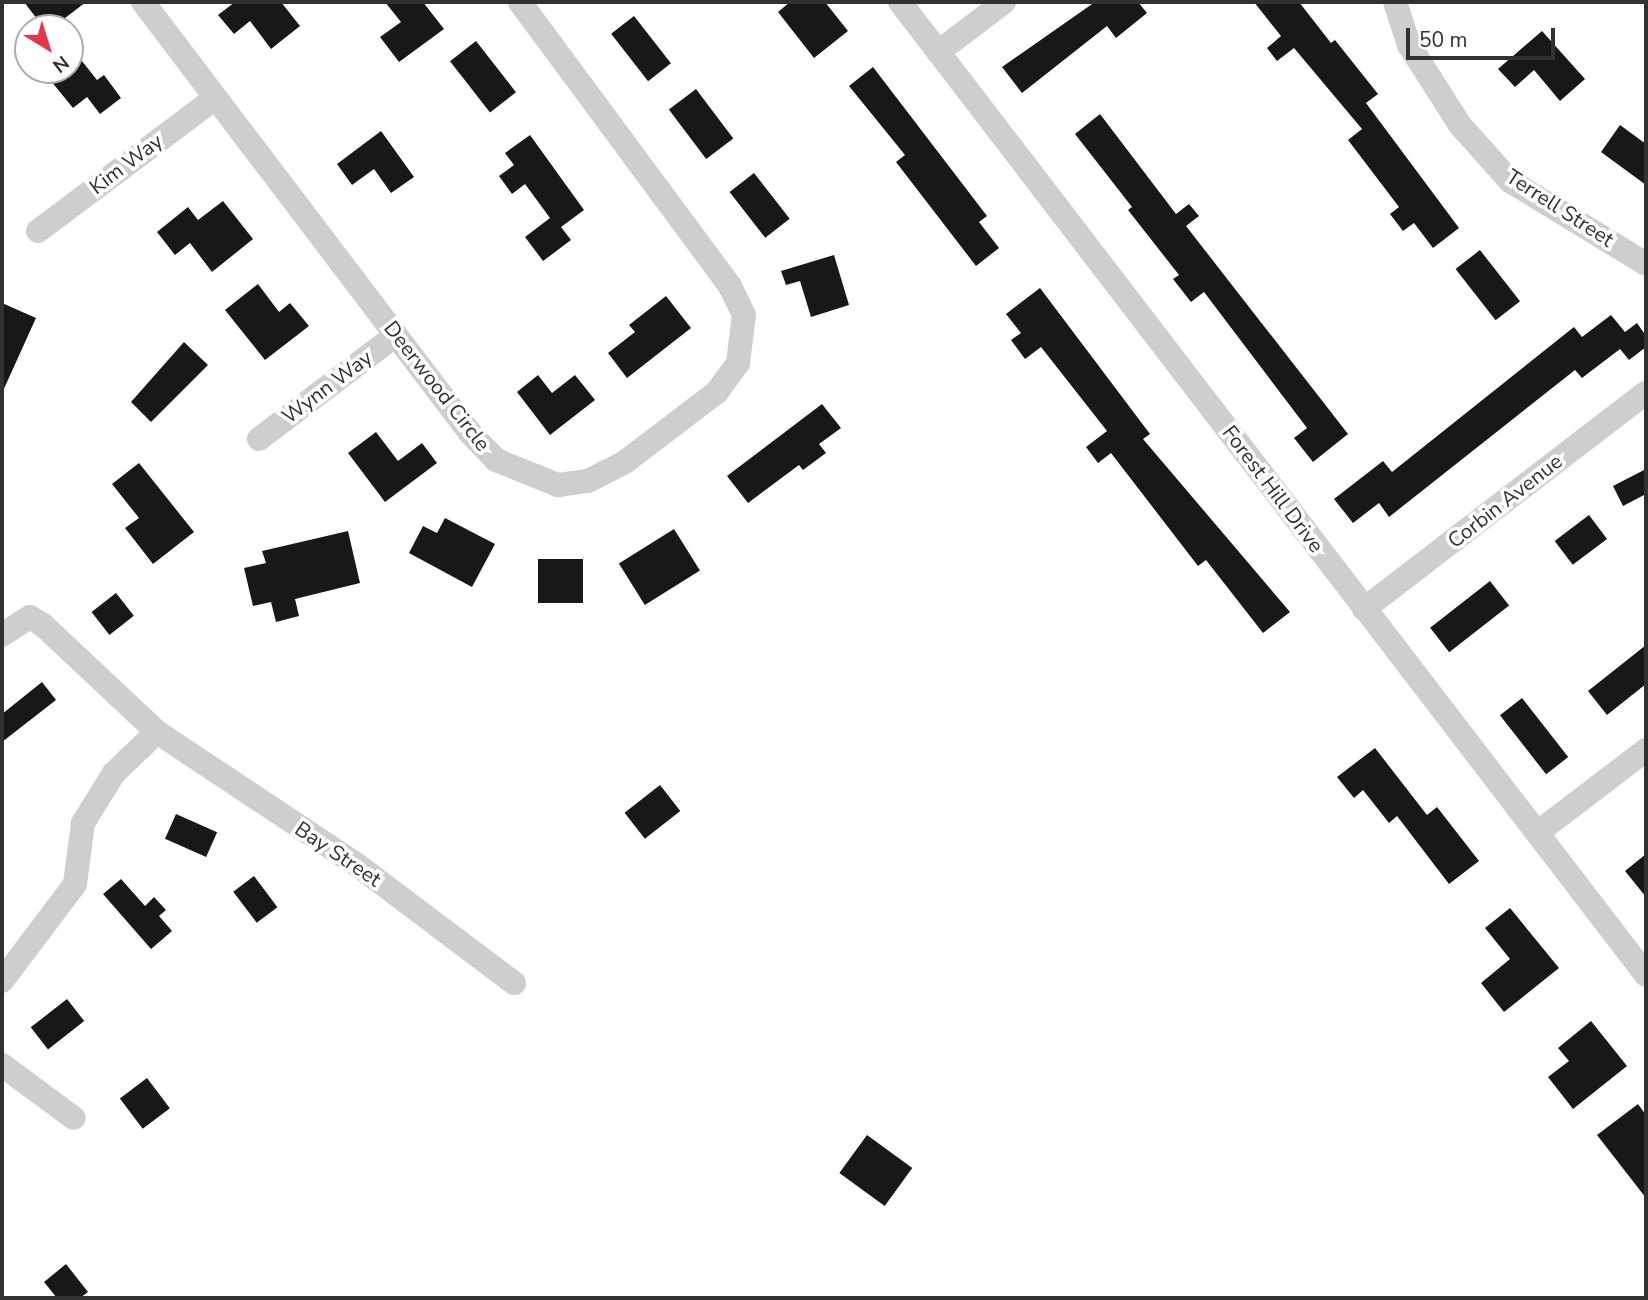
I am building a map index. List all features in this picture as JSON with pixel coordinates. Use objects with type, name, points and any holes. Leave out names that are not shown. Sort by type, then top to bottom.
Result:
[{"type":"street","name":"Deerwood Circle","points":[[143,2],[396,335],[496,460],[558,485],[588,481],[667,434],[718,392],[738,363],[744,315],[730,286],[520,2]]},
{"type":"street","name":"Forest Hill Drive","points":[[900,2],[1646,975]]},
{"type":"street","points":[[938,52],[1004,2]]},
{"type":"street","name":"Terrell Street","points":[[1395,2],[1409,45],[1453,114],[1510,181],[1646,264]]},
{"type":"street","name":"Kim Way","points":[[38,231],[215,98]]},
{"type":"street","name":"Wynn Way","points":[[259,439],[396,335]]},
{"type":"street","name":"Corbin Avenue","points":[[1364,609],[1646,393]]},
{"type":"street","name":"Bay Street","points":[[2,635],[30,617],[43,625],[157,732],[356,864],[514,983]]},
{"type":"street","points":[[2,981],[75,884],[89,813],[114,773],[157,732]]},
{"type":"street","points":[[1537,833],[1646,750]]},
{"type":"street","points":[[2,1065],[74,1118]]},
{"type":"building","points":[[24,2],[86,2],[70,14],[33,14]]},
{"type":"building","points":[[235,2],[281,2],[300,26],[271,49],[250,21],[234,34],[218,15]]},
{"type":"building","points":[[385,2],[423,2],[444,29],[399,62],[380,37],[401,22]]},
{"type":"building","points":[[790,2],[825,2],[848,31],[814,58],[778,12]]},
{"type":"building","points":[[1095,2],[1138,2],[1147,13],[1116,38],[1107,26],[1022,93],[1002,67]]},
{"type":"building","points":[[1254,2],[1299,2],[1331,43],[1335,40],[1378,94],[1366,103],[1459,228],[1433,248],[1414,223],[1403,231],[1390,214],[1399,207],[1348,140],[1362,129],[1294,48],[1277,61],[1267,48],[1281,36]]},
{"type":"building","points":[[634,16],[671,63],[648,81],[611,34]]},
{"type":"building","points":[[1542,31],[1585,79],[1560,101],[1534,70],[1515,87],[1498,69]]},
{"type":"building","points":[[476,41],[516,92],[490,113],[450,61]]},
{"type":"building","points":[[84,64],[97,80],[104,75],[121,98],[100,114],[87,97],[73,108],[53,84],[84,84]]},
{"type":"building","points":[[873,67],[987,216],[979,222],[999,248],[976,266],[896,162],[905,155],[849,86]]},
{"type":"building","points":[[696,89],[733,139],[706,159],[669,109]]},
{"type":"building","points":[[1100,114],[1176,214],[1189,204],[1199,216],[1186,226],[1348,434],[1313,462],[1294,438],[1307,428],[1204,292],[1191,302],[1173,279],[1179,275],[1128,210],[1132,207],[1075,134]]},
{"type":"building","points":[[1620,125],[1646,144],[1646,185],[1601,152]]},
{"type":"building","points":[[381,131],[414,177],[391,193],[374,169],[352,185],[337,164]]},
{"type":"building","points":[[530,135],[584,210],[561,227],[571,240],[543,261],[525,237],[550,218],[525,184],[512,194],[499,176],[514,165],[505,153]]},
{"type":"building","points":[[754,173],[790,219],[765,238],[730,192]]},
{"type":"building","points":[[223,201],[253,239],[212,272],[190,243],[175,255],[157,232],[188,207],[198,220]]},
{"type":"building","points":[[1480,250],[1520,301],[1496,320],[1456,269]]},
{"type":"building","points":[[834,255],[849,305],[811,317],[800,281],[786,285],[781,271]]},
{"type":"building","points":[[258,284],[279,312],[290,303],[309,326],[265,360],[225,310]]},
{"type":"building","points":[[1040,288],[1150,434],[1143,439],[1290,612],[1263,633],[1206,560],[1198,566],[1111,453],[1098,463],[1086,447],[1107,431],[1041,347],[1025,359],[1011,340],[1021,333],[1006,314]]},
{"type":"building","points":[[666,296],[691,328],[627,378],[608,353],[635,332],[629,325]]},
{"type":"building","points":[[2,303],[36,318],[2,393]]},
{"type":"building","points":[[1611,315],[1625,332],[1637,323],[1646,336],[1646,347],[1629,360],[1620,349],[1582,378],[1575,370],[1389,517],[1379,503],[1353,523],[1334,499],[1383,461],[1392,472],[1574,327],[1582,337]]},
{"type":"building","points":[[184,342],[208,365],[151,422],[131,402]]},
{"type":"building","points":[[538,375],[552,393],[575,375],[595,400],[550,435],[517,392]]},
{"type":"building","points":[[822,404],[841,428],[819,444],[826,453],[803,470],[799,465],[748,503],[727,476]]},
{"type":"building","points":[[376,432],[398,461],[422,443],[437,463],[385,502],[348,453]]},
{"type":"building","points":[[139,463],[194,532],[153,564],[125,528],[139,518],[112,484]]},
{"type":"building","points":[[1646,469],[1646,494],[1623,506],[1613,486]]},
{"type":"building","points":[[1589,515],[1607,539],[1573,565],[1555,541]]},
{"type":"building","points":[[445,518],[495,544],[472,587],[409,553],[423,526],[437,533]]},
{"type":"building","points":[[674,529],[700,571],[645,605],[619,563]]},
{"type":"building","points":[[348,531],[360,583],[295,599],[299,616],[276,622],[271,602],[253,606],[244,568],[266,563],[262,551]]},
{"type":"building","points":[[538,559],[583,559],[583,603],[538,603]]},
{"type":"building","points":[[1490,581],[1509,605],[1449,652],[1430,628]]},
{"type":"building","points":[[116,593],[134,616],[109,635],[92,612]]},
{"type":"building","points":[[1646,645],[1646,684],[1607,715],[1588,691]]},
{"type":"building","points":[[42,682],[56,700],[2,742],[2,714]]},
{"type":"building","points":[[1522,698],[1568,757],[1546,774],[1500,715]]},
{"type":"building","points":[[1375,748],[1427,815],[1437,807],[1479,861],[1449,884],[1397,816],[1389,823],[1363,790],[1354,798],[1337,777]]},
{"type":"building","points":[[660,785],[680,811],[645,839],[625,813]]},
{"type":"building","points":[[176,814],[217,832],[206,857],[165,839]]},
{"type":"building","points":[[1646,854],[1646,897],[1625,871]]},
{"type":"building","points":[[254,876],[277,907],[257,923],[233,892]]},
{"type":"building","points":[[121,879],[145,906],[154,897],[166,910],[159,916],[172,931],[151,949],[103,894]]},
{"type":"building","points":[[1510,908],[1559,968],[1504,1012],[1481,983],[1510,959],[1485,928]]},
{"type":"building","points":[[67,999],[84,1021],[48,1049],[31,1027]]},
{"type":"building","points":[[1591,1021],[1627,1066],[1573,1109],[1548,1077],[1569,1061],[1558,1048]]},
{"type":"building","points":[[147,1078],[170,1108],[143,1129],[120,1098]]},
{"type":"building","points":[[1638,1104],[1646,1115],[1646,1198],[1597,1135]]},
{"type":"building","points":[[867,1135],[912,1168],[885,1206],[839,1173]]},
{"type":"building","points":[[66,1264],[88,1292],[80,1298],[57,1298],[44,1282]]}]
